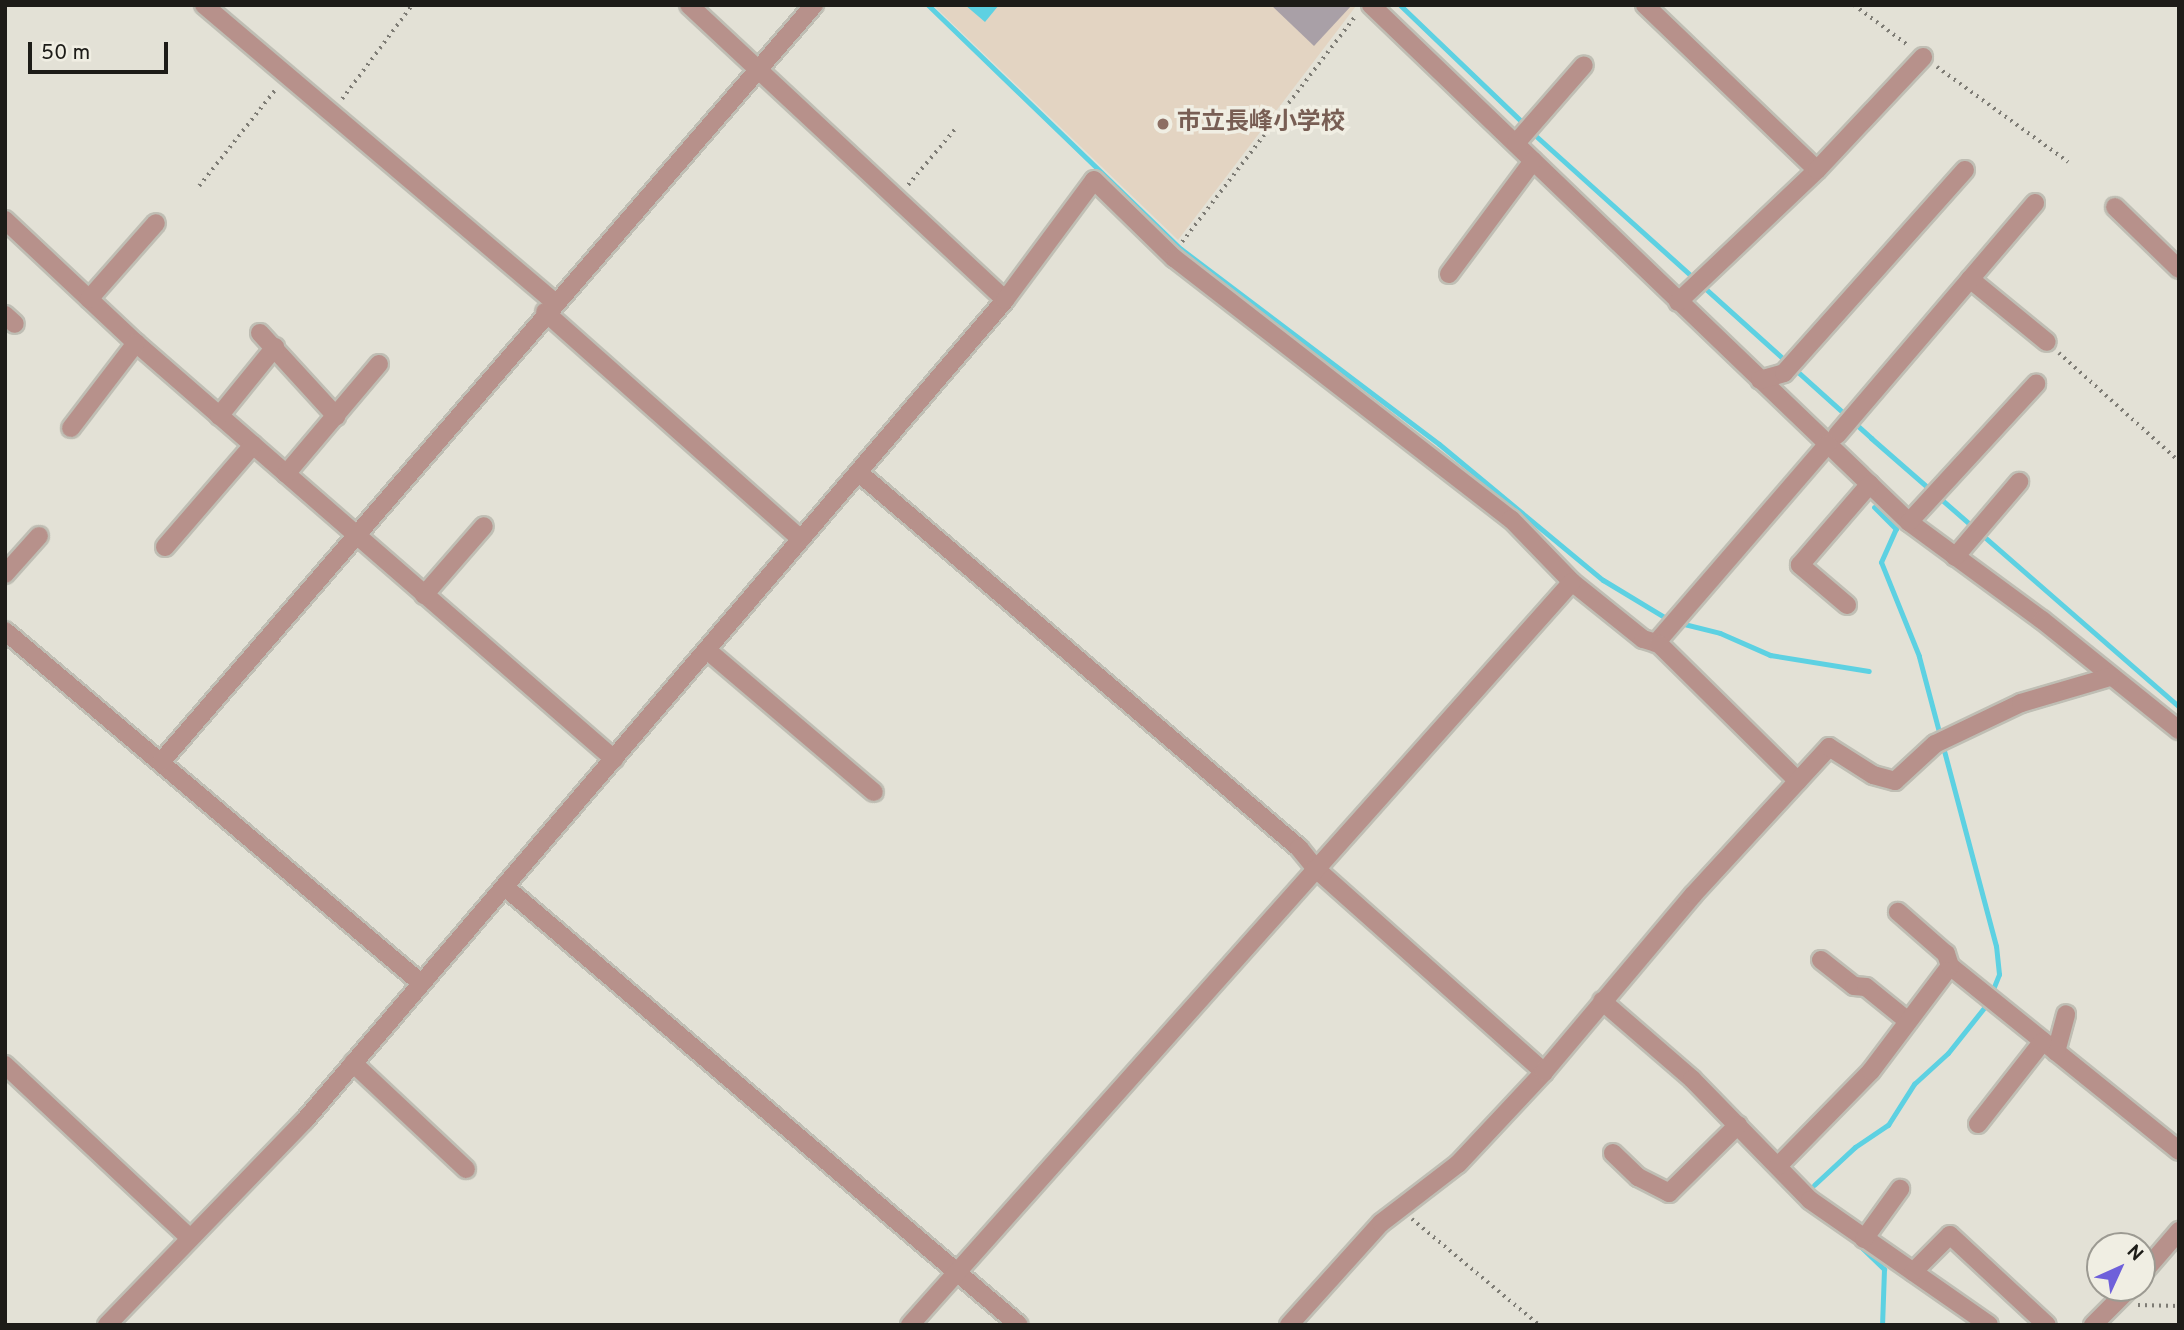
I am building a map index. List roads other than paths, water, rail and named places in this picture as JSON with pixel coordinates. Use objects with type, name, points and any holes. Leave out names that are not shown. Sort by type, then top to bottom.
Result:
[{"type":"street","points":[[204,5],[332,113],[549,307],[801,540]]},
{"type":"street","points":[[689,5],[1006,300]]},
{"type":"street","points":[[161,762],[358,537],[549,307],[814,5]]},
{"type":"street","points":[[1645,5],[1816,170]]},
{"type":"street","points":[[1381,9],[1678,302],[1760,380],[1833,440],[1870,484],[1909,522],[2042,620],[2179,730]]},
{"type":"street","points":[[1678,302],[1816,170],[1923,57]]},
{"type":"street","points":[[1516,143],[1584,65]]},
{"type":"street","points":[[1449,274],[1533,161]]},
{"type":"street","points":[[1760,380],[1784,373],[1965,170]]},
{"type":"street","points":[[107,1325],[304,1120],[505,887],[1006,300],[1094,180],[1174,258],[1511,519],[1572,582],[1643,639],[1656,643],[1798,781]]},
{"type":"street","points":[[1656,643],[2035,203]]},
{"type":"street","points":[[2115,207],[2179,269]]},
{"type":"street","points":[[5,220],[135,342],[614,759]]},
{"type":"street","points":[[89,299],[156,223]]},
{"type":"street","points":[[1970,279],[2047,342]]},
{"type":"street","points":[[260,333],[336,416]]},
{"type":"street","points":[[71,428],[135,342]]},
{"type":"street","points":[[219,416],[275,347]]},
{"type":"street","points":[[286,474],[379,364]]},
{"type":"street","points":[[1909,522],[2036,384]]},
{"type":"street","points":[[165,547],[253,445]]},
{"type":"street","points":[[858,472],[1299,848],[1315,868],[1544,1072]]},
{"type":"street","points":[[1955,557],[2019,482]]},
{"type":"street","points":[[1847,605],[1800,565],[1870,484]]},
{"type":"street","points":[[424,595],[484,526]]},
{"type":"street","points":[[5,574],[39,536]]},
{"type":"street","points":[[910,1325],[1572,582]]},
{"type":"street","points":[[5,631],[421,983]]},
{"type":"street","points":[[707,650],[874,792]]},
{"type":"street","points":[[1289,1325],[1398,1210],[1458,1164],[1544,1072],[1602,1001],[1829,747],[1872,775],[1895,781],[1935,744],[2021,703],[2110,677]]},
{"type":"street","points":[[505,887],[1019,1325]]},
{"type":"street","points":[[1898,912],[1946,954],[1950,966],[2179,1151]]},
{"type":"street","points":[[1821,960],[1854,986],[1866,987],[1908,1021]]},
{"type":"street","points":[[1779,1166],[1871,1071],[1950,966]]},
{"type":"street","points":[[1602,1001],[1738,1125],[1810,1200],[1989,1325]]},
{"type":"street","points":[[1978,1124],[2050,1047],[2066,1014]]},
{"type":"street","points":[[353,1063],[466,1168]]},
{"type":"street","points":[[5,1065],[189,1237]]},
{"type":"street","points":[[1614,1153],[1655,1188],[1669,1193],[1738,1125]]},
{"type":"street","points":[[1864,1239],[1900,1189]]},
{"type":"street","points":[[2156,1258],[2179,1231]]},
{"type":"street","points":[[1913,1272],[1950,1235],[2047,1325]]},
{"type":"street","points":[[2093,1325],[2116,1302]]},
{"type":"water","points":[[965,5],[999,5],[985,22]]},
{"type":"waterway","points":[[928,5],[1181,249],[1439,444],[1603,580],[1671,621]]},
{"type":"waterway","points":[[1400,5],[1520,120]]},
{"type":"waterway","points":[[1537,137],[1871,438],[2179,707]]},
{"type":"waterway","points":[[1814,1185],[1855,1147],[1888,1125],[1914,1084],[1948,1053],[1987,1004],[1999,974],[1996,946],[1919,656],[1881,562],[1896,529],[1874,507]]},
{"type":"waterway","points":[[1680,623],[1720,633],[1770,655],[1869,671]]},
{"type":"waterway","points":[[1859,1245],[1884,1269],[1882,1325]]},
{"type":"place","name":"市立長峰小学校","points":[[1163,124]]}]
